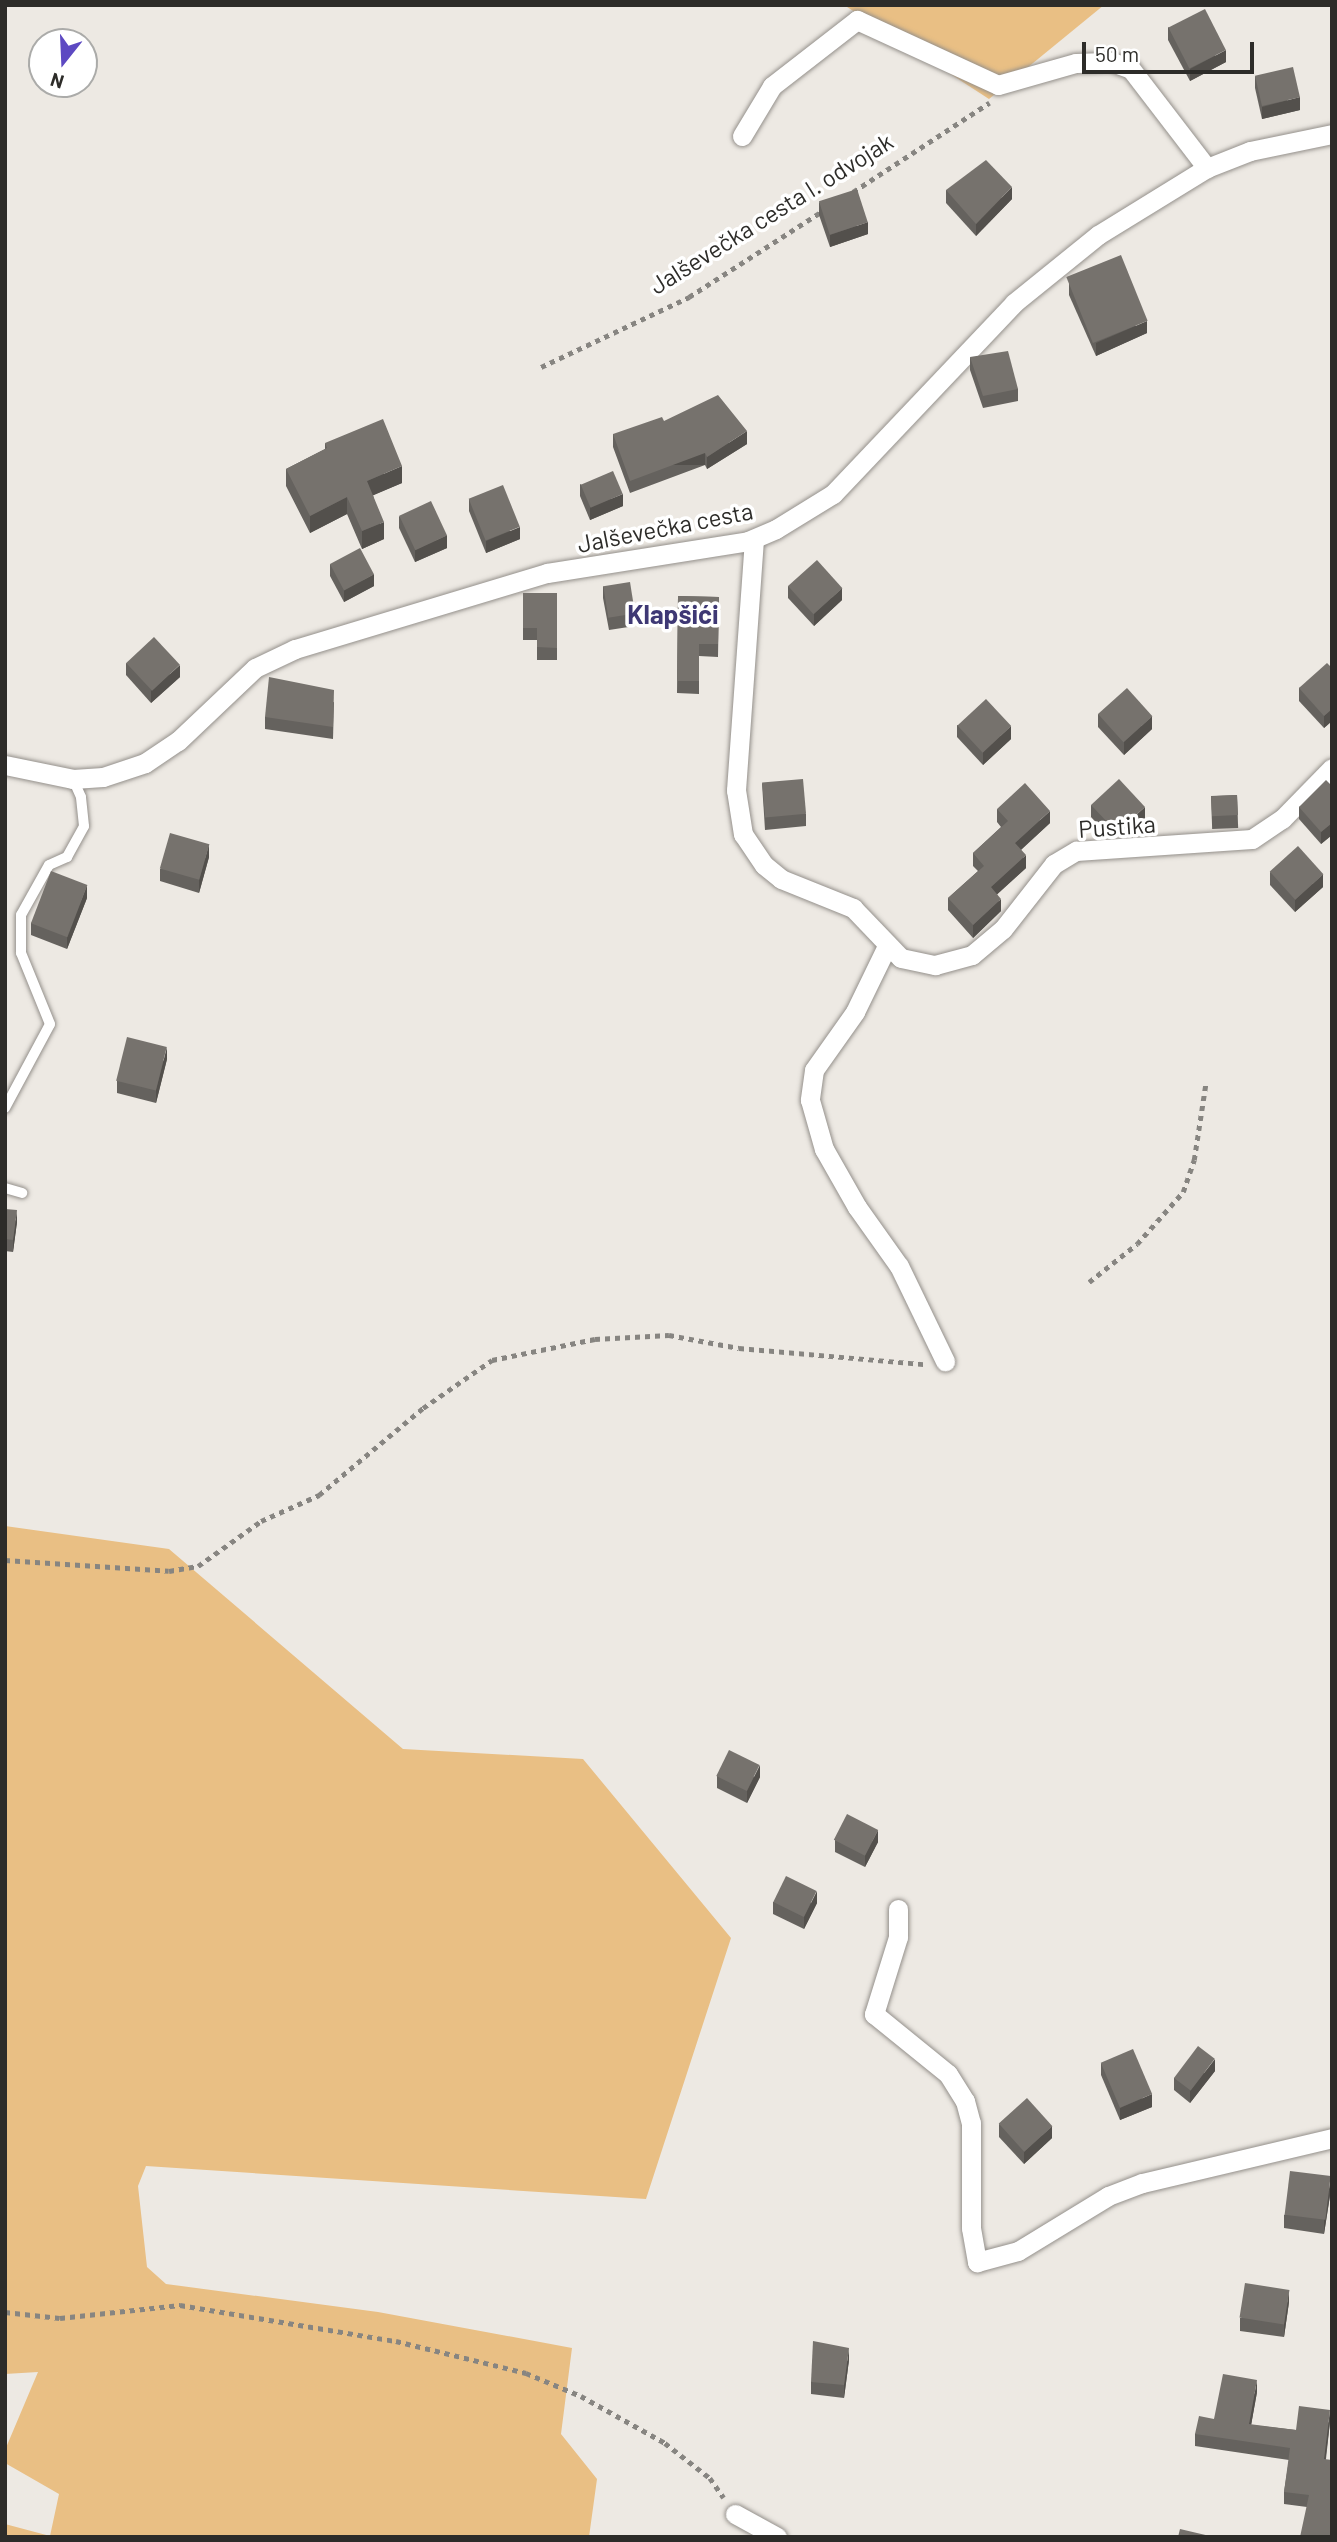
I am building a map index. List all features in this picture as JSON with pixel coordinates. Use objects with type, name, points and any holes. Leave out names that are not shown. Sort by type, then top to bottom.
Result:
[{"type":"street","points":[[742,136],[772,86],[857,20],[916,44],[982,80],[998,85],[1018,82],[1076,63],[1112,62],[1132,69],[1207,168]]},
{"type":"street","name":"Jalševečka cesta","points":[[5,765],[73,779],[103,776],[145,764],[178,741],[255,668],[295,649],[547,573],[754,539],[802,517],[833,494],[1014,303],[1098,235],[1207,168],[1250,151],[1332,134]]},
{"type":"street","name":"Pustika","points":[[754,539],[736,790],[743,834],[764,865],[781,879],[853,908],[901,958],[935,965],[962,960],[1003,929],[1062,856],[1090,849],[1168,848],[1189,840],[1252,839],[1282,819],[1332,768]]},
{"type":"street","points":[[887,946],[855,1012],[814,1070],[810,1100],[824,1149],[857,1207],[899,1266],[945,1361]]},
{"type":"street","points":[[898,1909],[898,1937],[874,2014],[948,2074],[965,2101],[971,2123],[971,2228],[977,2262],[1018,2251],[1108,2196],[1142,2183],[1332,2137]]},
{"type":"street","points":[[735,2514],[777,2537]]},
{"type":"lane","points":[[5,1108],[50,1024],[21,953],[21,915],[50,865],[67,856],[84,826],[81,797],[73,779]]},
{"type":"lane","points":[[5,1188],[22,1193]]},
{"type":"path","name":"Jalševečka cesta I. odvojak","points":[[845,197],[1018,82]]},
{"type":"path","name":"Jalševečka cesta I. odvojak","points":[[541,367],[689,297],[834,204]]},
{"type":"path","points":[[1089,1282],[1137,1244],[1183,1192],[1194,1160],[1206,1082]]},
{"type":"path","points":[[5,1560],[169,1571],[198,1566],[261,1521],[318,1495],[473,1370],[492,1360],[538,1350],[595,1339],[669,1335],[739,1348],[925,1364],[945,1361]]},
{"type":"path","points":[[5,2312],[60,2318],[180,2305],[396,2342],[526,2373],[591,2401],[665,2443],[710,2478],[735,2514]]},
{"type":"shaded area","points":[[844,5],[1104,5],[989,99]]},
{"type":"shaded area","points":[[5,1526],[169,1549],[403,1749],[583,1759],[731,1938],[646,2199],[146,2166],[138,2186],[147,2267],[166,2284],[378,2312],[572,2348],[561,2434],[597,2479],[589,2537],[5,2537],[5,2524],[50,2536],[59,2494],[5,2463],[5,2450],[38,2372],[5,2374]]},
{"type":"building","points":[[1205,9],[1226,50],[1189,69],[1168,28]]},
{"type":"building","points":[[1293,67],[1300,97],[1262,106],[1255,76]]},
{"type":"building","points":[[986,160],[1012,187],[976,224],[946,190]]},
{"type":"building","points":[[857,189],[868,222],[830,235],[819,201]]},
{"type":"building","points":[[1121,255],[1148,321],[1093,343],[1066,277]]},
{"type":"building","points":[[1008,351],[1018,389],[983,396],[970,357]]},
{"type":"building","points":[[718,395],[747,431],[707,457],[705,453],[630,481],[613,434],[662,417],[664,421]]},
{"type":"building","points":[[383,419],[402,466],[367,481],[384,522],[362,531],[347,497],[310,516],[286,469],[327,448],[325,443]]},
{"type":"building","points":[[613,471],[623,494],[591,508],[581,485]]},
{"type":"building","points":[[503,485],[520,527],[486,541],[469,499]]},
{"type":"building","points":[[431,501],[447,535],[415,550],[399,516]]},
{"type":"building","points":[[360,548],[374,574],[344,590],[330,564]]},
{"type":"building","points":[[817,560],[842,588],[813,614],[788,586]]},
{"type":"building","points":[[630,582],[635,614],[608,618],[603,586]]},
{"type":"building","points":[[523,593],[557,593],[557,648],[537,647],[537,628],[523,628]]},
{"type":"building","points":[[678,596],[719,597],[718,644],[699,644],[699,681],[677,681]]},
{"type":"building","points":[[154,637],[180,665],[152,691],[126,663]]},
{"type":"building","points":[[1327,663],[1332,668],[1332,709],[1324,716],[1299,688]]},
{"type":"building","points":[[269,677],[334,690],[333,727],[265,717]]},
{"type":"building","points":[[1127,688],[1152,716],[1123,742],[1098,714]]},
{"type":"building","points":[[986,699],[1011,726],[983,753],[957,726]]},
{"type":"building","points":[[803,779],[806,814],[765,817],[762,783]]},
{"type":"building","points":[[1119,779],[1145,807],[1127,823],[1109,824],[1091,805]]},
{"type":"building","points":[[1326,780],[1332,786],[1332,823],[1321,832],[1299,807]]},
{"type":"building","points":[[1025,783],[1050,811],[1015,843],[1026,855],[991,887],[1001,899],[973,925],[948,898],[984,866],[973,853],[1008,821],[997,809]]},
{"type":"building","points":[[1237,795],[1238,815],[1212,816],[1211,796]]},
{"type":"building","points":[[170,833],[209,844],[199,880],[160,869]]},
{"type":"building","points":[[1298,846],[1323,874],[1295,900],[1270,871]]},
{"type":"building","points":[[51,871],[87,885],[67,937],[31,923]]},
{"type":"building","points":[[127,1037],[167,1047],[156,1091],[116,1081]]},
{"type":"building","points":[[5,1209],[17,1210],[13,1240],[5,1239]]},
{"type":"building","points":[[729,1750],[760,1765],[747,1791],[716,1776]]},
{"type":"building","points":[[847,1814],[878,1830],[865,1856],[834,1840]]},
{"type":"building","points":[[786,1876],[817,1891],[804,1917],[773,1902]]},
{"type":"building","points":[[1198,2046],[1215,2059],[1191,2091],[1174,2078]]},
{"type":"building","points":[[1133,2049],[1152,2094],[1120,2108],[1101,2063]]},
{"type":"building","points":[[1027,2098],[1052,2126],[1024,2152],[999,2123]]},
{"type":"building","points":[[1290,2171],[1331,2176],[1325,2220],[1285,2215]]},
{"type":"building","points":[[1245,2283],[1289,2290],[1284,2325],[1240,2318]]},
{"type":"building","points":[[813,2341],[849,2348],[844,2385],[811,2382]]},
{"type":"building","points":[[1223,2374],[1257,2380],[1249,2424],[1296,2430],[1299,2406],[1330,2410],[1324,2459],[1332,2460],[1332,2537],[1300,2537],[1309,2495],[1284,2492],[1290,2448],[1195,2434],[1199,2416],[1214,2419]]},
{"type":"building","points":[[1180,2529],[1214,2537],[1178,2537]]},
{"type":"district","name":"Klapšići","points":[[673,614]]}]
